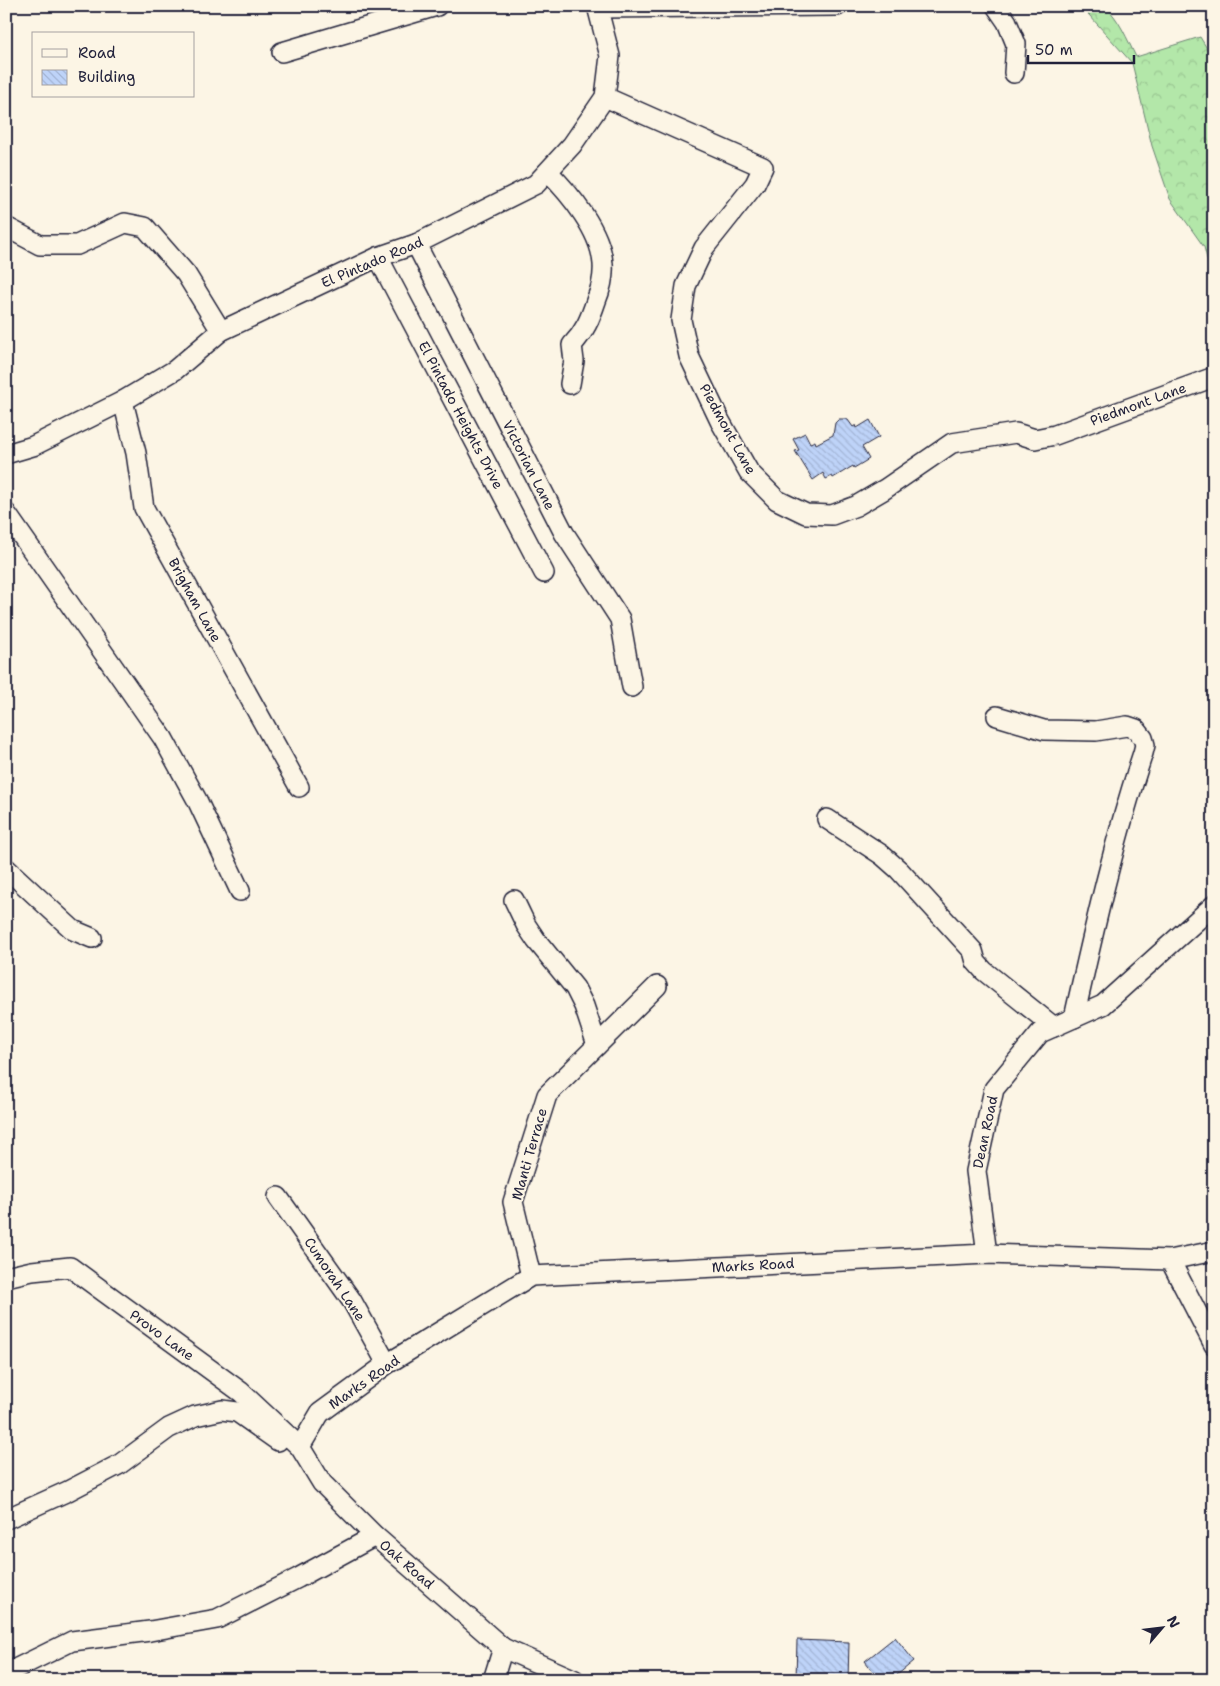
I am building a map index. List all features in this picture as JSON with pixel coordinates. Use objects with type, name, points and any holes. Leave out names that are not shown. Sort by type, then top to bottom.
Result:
[{"type":"street","points":[[282,52],[437,6]]},
{"type":"street","points":[[598,7],[837,6]]},
{"type":"street","points":[[996,6],[1007,22],[1016,44],[1014,73]]},
{"type":"street","name":"El Pintado Road","points":[[6,454],[33,446],[123,401],[176,370],[221,331],[378,257],[416,244],[536,184],[572,146],[605,96],[610,56],[598,7]]},
{"type":"street","name":"Piedmont Lane","points":[[605,96],[764,167],[755,184],[704,248],[686,286],[681,320],[689,356],[720,421],[750,472],[777,500],[806,514],[832,515],[856,506],[885,489],[952,443],[1016,433],[1035,439],[1055,435],[1214,376]]},
{"type":"street","points":[[548,172],[568,193],[584,216],[602,253],[603,278],[592,314],[584,332],[572,345],[574,360],[570,384]]},
{"type":"street","points":[[6,227],[40,245],[77,245],[125,223],[145,227],[186,274],[221,331]]},
{"type":"street","name":"Victorian Lane","points":[[416,244],[564,533],[620,619],[632,687]]},
{"type":"street","name":"El Pintado Heights Drive","points":[[378,257],[544,573]]},
{"type":"street","name":"Brigham Lane","points":[[123,401],[136,453],[144,508],[300,787]]},
{"type":"street","points":[[6,513],[163,738],[197,800],[240,891]]},
{"type":"street","points":[[997,716],[1044,730],[1096,731],[1127,726],[1136,729],[1143,738],[1145,745],[1125,808],[1101,898],[1074,1018]]},
{"type":"street","points":[[827,819],[882,855],[899,870],[973,951],[976,962],[984,971],[1054,1027]]},
{"type":"street","points":[[6,868],[73,930],[92,938]]},
{"type":"street","points":[[514,900],[526,925],[536,940],[575,988],[584,1006],[597,1045]]},
{"type":"street","name":"Dean Road","points":[[987,1254],[976,1171],[994,1089],[1040,1033],[1103,1005],[1214,906]]},
{"type":"street","name":"Manti Terrace","points":[[531,1276],[513,1202],[547,1095],[657,986]]},
{"type":"street","name":"Cumorah Lane","points":[[278,1196],[352,1301],[387,1364]]},
{"type":"street","name":"Marks Road","points":[[300,1447],[320,1413],[387,1364],[531,1276],[987,1254],[1170,1260],[1214,1251]]},
{"type":"street","points":[[1170,1260],[1214,1345]]},
{"type":"street","name":"Provo Lane","points":[[6,1277],[32,1271],[70,1267],[241,1392],[300,1447]]},
{"type":"street","points":[[6,1518],[68,1491],[120,1464],[169,1428],[195,1416],[222,1410],[237,1412],[288,1449],[300,1447]]},
{"type":"street","name":"Oak Road","points":[[300,1447],[322,1483],[375,1536],[502,1648],[575,1680]]},
{"type":"street","points":[[7,1673],[72,1641],[150,1632],[218,1618],[298,1578],[375,1536]]},
{"type":"street","points":[[493,1680],[502,1648]]},
{"type":"green space","points":[[1081,6],[1105,6],[1119,24],[1136,57],[1200,37],[1214,60],[1214,286],[1204,247],[1170,199],[1152,146],[1132,63]]},
{"type":"building","points":[[839,419],[848,420],[853,427],[856,425],[857,428],[870,420],[879,437],[862,447],[869,459],[833,478],[832,476],[826,479],[823,473],[813,480],[795,451],[799,450],[793,439],[805,433],[810,443],[815,441],[816,444],[833,435],[835,423]]},
{"type":"building","points":[[895,1637],[914,1661],[891,1680],[880,1680],[865,1661]]},
{"type":"building","points":[[797,1640],[849,1642],[848,1680],[796,1680]]}]
